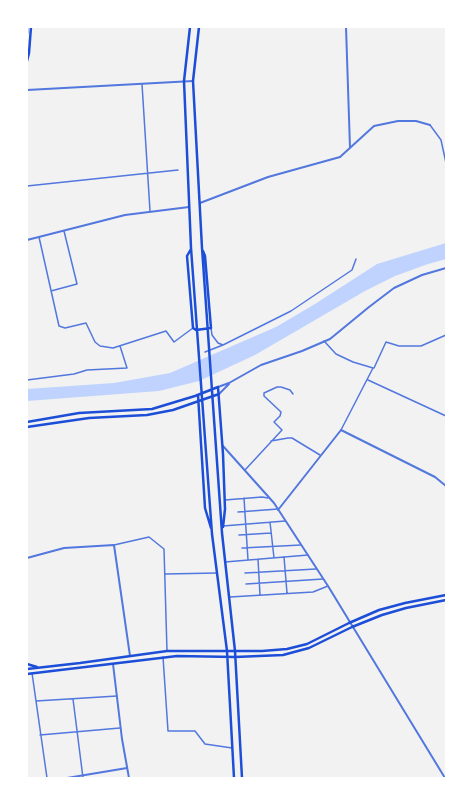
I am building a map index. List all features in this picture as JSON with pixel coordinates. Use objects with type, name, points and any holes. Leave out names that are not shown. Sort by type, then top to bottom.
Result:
[{"type":"main road","points":[[27,33],[28,27]]},
{"type":"main road","points":[[27,61],[31,27]]},
{"type":"main road","points":[[190,27],[184,81],[191,248],[212,534],[227,651],[234,778]]},
{"type":"main road","points":[[199,27],[194,81],[202,248],[222,534],[235,651],[242,778]]},
{"type":"main road","points":[[191,248],[187,256],[193,328],[196,330],[211,328],[205,256],[202,248]]},
{"type":"main road","points":[[27,422],[79,413],[152,409],[198,395],[218,387],[223,446],[224,500],[222,534]]},
{"type":"main road","points":[[27,427],[89,418],[147,415],[173,410],[219,394]]},
{"type":"main road","points":[[198,395],[205,508],[212,534]]},
{"type":"main road","points":[[27,669],[167,651],[281,650],[307,644],[379,610],[405,602],[446,594]]},
{"type":"main road","points":[[27,674],[163,657],[283,655],[308,648],[382,614],[446,600]]},
{"type":"main road","points":[[27,664],[39,668]]},
{"type":"street","points":[[346,27],[350,148]]},
{"type":"street","points":[[27,90],[194,81]]},
{"type":"street","points":[[142,84],[150,212]]},
{"type":"street","points":[[200,203],[268,177],[340,157],[374,126],[398,121],[416,121],[430,125],[441,140],[446,163]]},
{"type":"street","points":[[27,186],[178,170]]},
{"type":"street","points":[[27,240],[125,214],[189,207]]},
{"type":"street","points":[[51,291],[77,284],[64,231]]},
{"type":"street","points":[[39,237],[59,326],[65,328],[86,324],[95,342],[100,346],[113,348],[166,331],[174,342],[193,328]]},
{"type":"street","points":[[205,352],[223,345],[291,311],[352,270],[356,259]]},
{"type":"street","points":[[218,387],[229,383],[261,365],[302,351],[330,339],[394,288],[422,275],[446,268]]},
{"type":"street","points":[[211,328],[212,335],[218,343],[223,345]]},
{"type":"street","points":[[238,512],[278,510],[341,430],[368,380],[386,342],[399,346],[421,346],[446,335]]},
{"type":"street","points":[[324,342],[336,354],[353,362],[374,368]]},
{"type":"street","points":[[27,380],[74,374],[87,370],[127,368],[120,346]]},
{"type":"street","points":[[368,380],[446,416]]},
{"type":"street","points":[[219,394],[229,383]]},
{"type":"street","points":[[245,470],[282,430],[274,422],[281,414],[263,395],[264,393],[281,387],[290,390],[293,394]]},
{"type":"street","points":[[341,430],[436,477],[446,486]]},
{"type":"street","points":[[271,441],[292,438],[321,456]]},
{"type":"street","points":[[223,446],[278,510],[328,586],[349,623],[445,778]]},
{"type":"street","points":[[224,500],[262,497],[269,498]]},
{"type":"street","points":[[244,498],[248,560]]},
{"type":"street","points":[[223,526],[285,521]]},
{"type":"street","points":[[270,522],[274,558]]},
{"type":"street","points":[[239,535],[271,533]]},
{"type":"street","points":[[27,558],[64,548],[114,545],[149,537],[164,549],[167,651]]},
{"type":"street","points":[[114,545],[130,656]]},
{"type":"street","points":[[242,548],[301,545]]},
{"type":"street","points":[[225,562],[308,555]]},
{"type":"street","points":[[284,557],[287,593]]},
{"type":"street","points":[[258,559],[260,595]]},
{"type":"street","points":[[245,573],[316,568]]},
{"type":"street","points":[[165,574],[218,573]]},
{"type":"street","points":[[246,584],[323,579]]},
{"type":"street","points":[[228,597],[313,592],[328,586]]},
{"type":"street","points":[[163,657],[168,731],[195,731],[205,744],[232,748]]},
{"type":"street","points":[[113,664],[129,778]]},
{"type":"street","points":[[32,673],[47,778]]},
{"type":"street","points":[[36,701],[118,696]]},
{"type":"street","points":[[73,698],[83,777]]},
{"type":"street","points":[[40,735],[121,728]]},
{"type":"street","points":[[67,778],[83,777],[127,768]]},
{"type":"water","points":[[446,243],[446,259],[395,276],[365,291],[255,355],[199,381],[159,391],[27,401],[27,389],[114,383],[170,373],[276,327],[377,264]]}]
